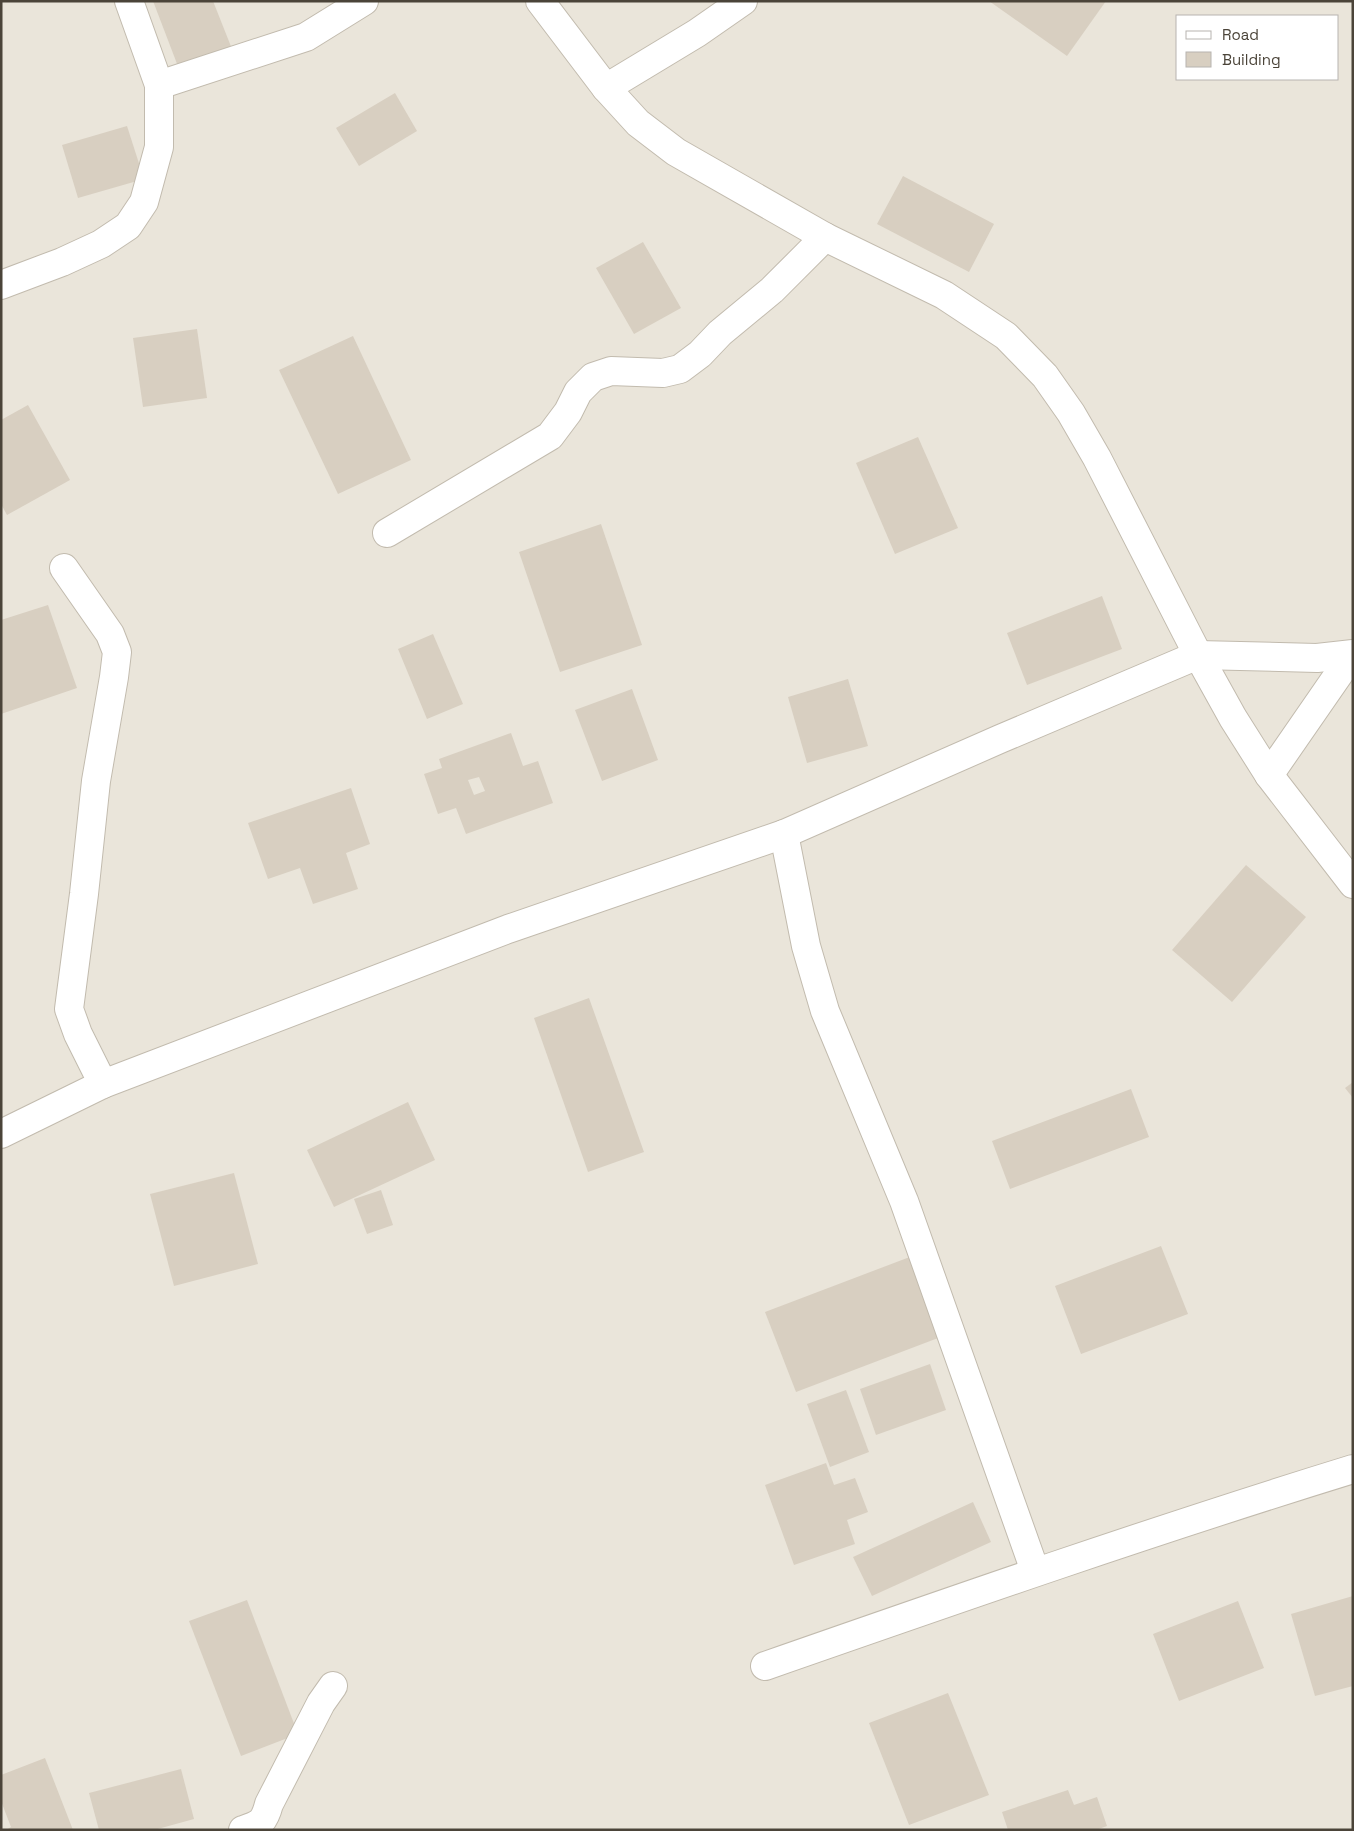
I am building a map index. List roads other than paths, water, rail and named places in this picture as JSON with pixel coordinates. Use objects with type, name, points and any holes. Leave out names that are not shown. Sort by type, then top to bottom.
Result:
[{"type":"street","points":[[1,285],[101,244],[128,226],[144,202],[158,147],[159,85],[129,1]]},
{"type":"street","points":[[159,85],[306,37],[364,1]]},
{"type":"street","points":[[540,1],[606,88],[638,122],[676,152],[825,236],[944,295],[1006,336],[1045,376],[1097,458],[1198,655],[1233,718],[1268,775],[1353,884]]},
{"type":"street","points":[[606,88],[697,33],[743,1]]},
{"type":"street","points":[[388,533],[550,436],[568,412],[578,392],[593,377],[611,371],[663,373],[680,369],[700,354],[720,333],[772,290],[825,236]]},
{"type":"street","points":[[64,568],[110,634],[117,652],[96,781],[69,1009],[78,1034],[103,1084]]},
{"type":"street","points":[[1,1134],[103,1084],[508,929],[784,834],[1198,655],[1317,658],[1352,655]]},
{"type":"street","points":[[1268,775],[1352,655]]},
{"type":"street","points":[[784,834],[806,946],[825,1011],[904,1202],[1035,1572]]},
{"type":"street","points":[[765,1666],[1237,1504],[1353,1469]]},
{"type":"street","points":[[243,1830],[258,1825],[266,1817],[269,1804],[321,1703],[333,1686]]}]
